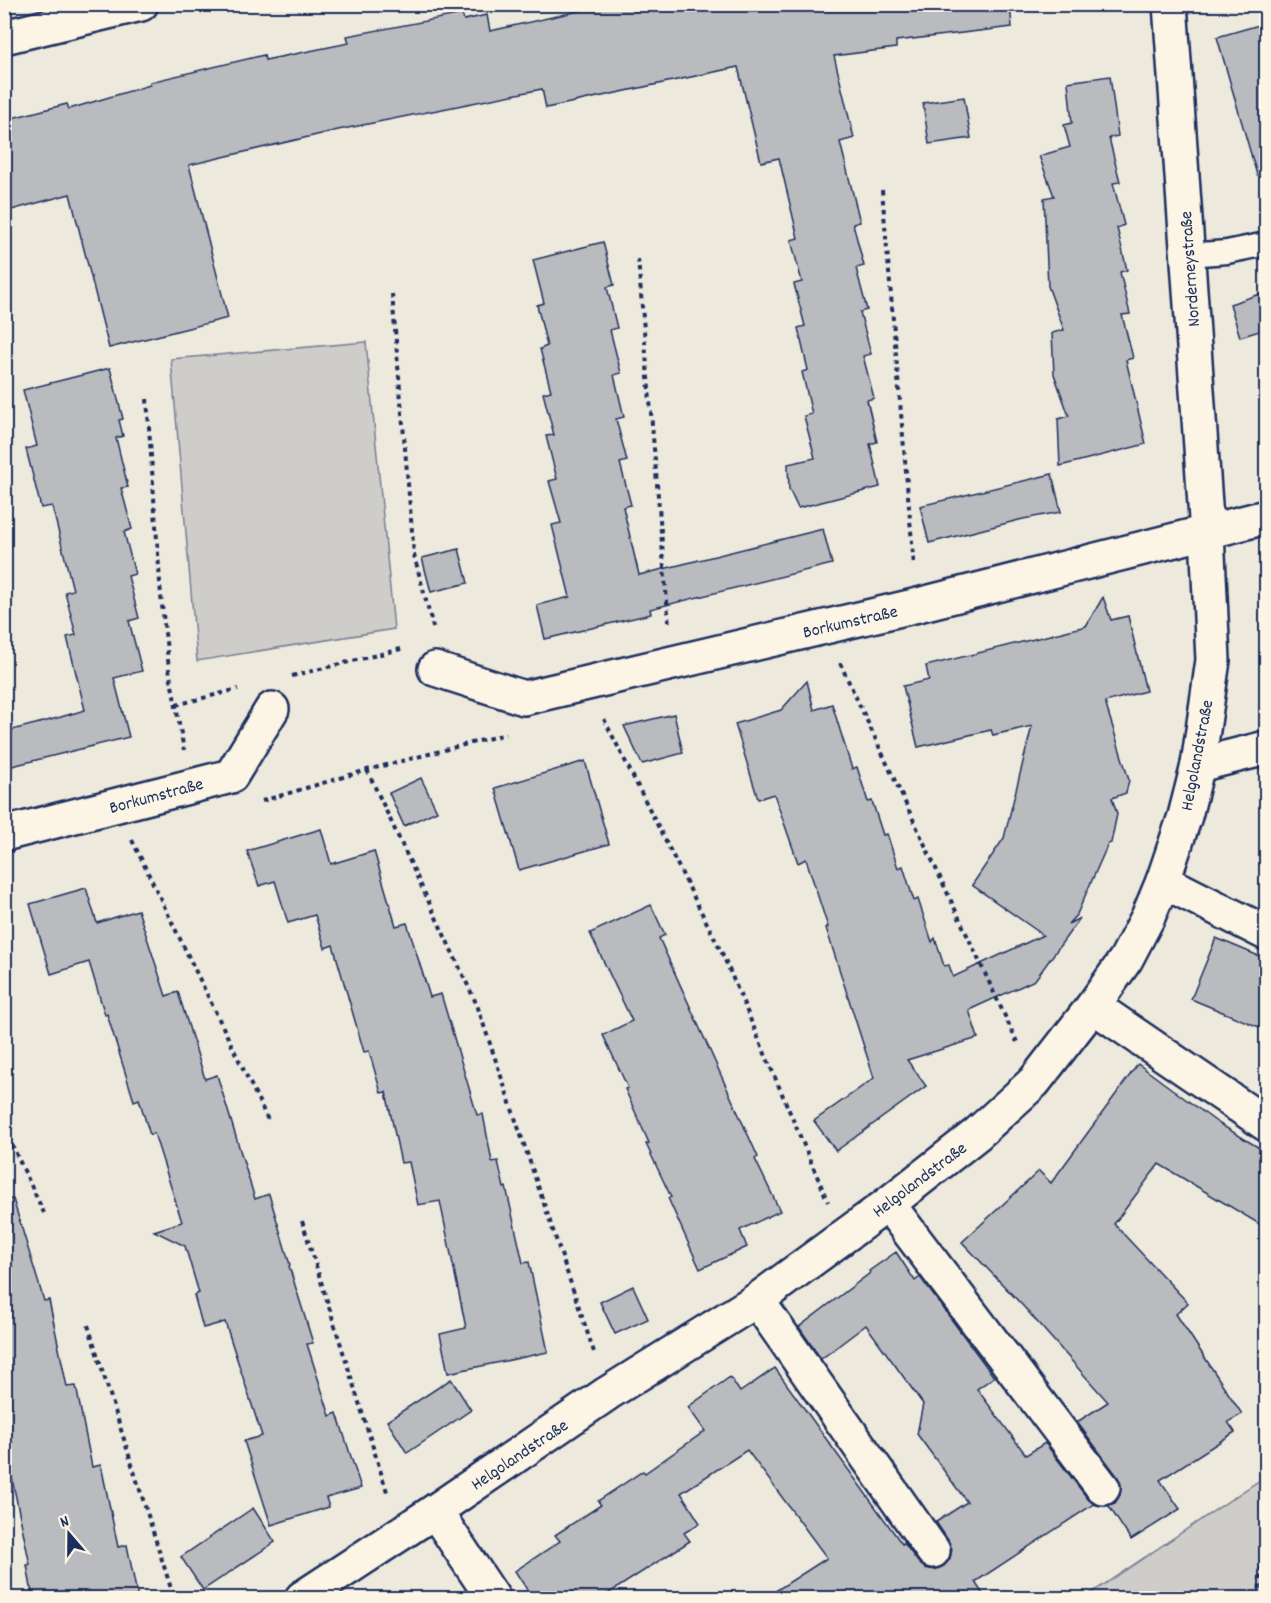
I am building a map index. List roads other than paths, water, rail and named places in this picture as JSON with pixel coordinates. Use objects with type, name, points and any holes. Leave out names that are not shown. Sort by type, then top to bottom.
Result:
[{"type":"street","name":"Norderneystraße","points":[[1170,4],[1207,533]]},
{"type":"street","points":[[4,37],[130,6]]},
{"type":"street","name":"Borkumstraße","points":[[436,655],[524,698],[918,605],[1266,517]]},
{"type":"street","name":"Helgolandstraße","points":[[302,1599],[608,1393],[757,1300],[888,1204],[977,1134],[1034,1082],[1094,1006],[1126,959],[1148,917],[1163,881],[1185,816],[1198,765],[1213,660],[1207,533]]},
{"type":"street","name":"Borkumstraße","points":[[4,834],[231,776],[272,709]]},
{"type":"street","points":[[1198,765],[1266,748]]},
{"type":"street","points":[[1163,881],[1266,933]]},
{"type":"street","points":[[1094,1006],[1266,1124]]},
{"type":"street","points":[[888,1204],[1103,1488]]},
{"type":"street","points":[[757,1300],[933,1551]]},
{"type":"street","points":[[435,1511],[493,1599]]},
{"type":"lane","points":[[1188,255],[1227,252],[1266,244]]}]
